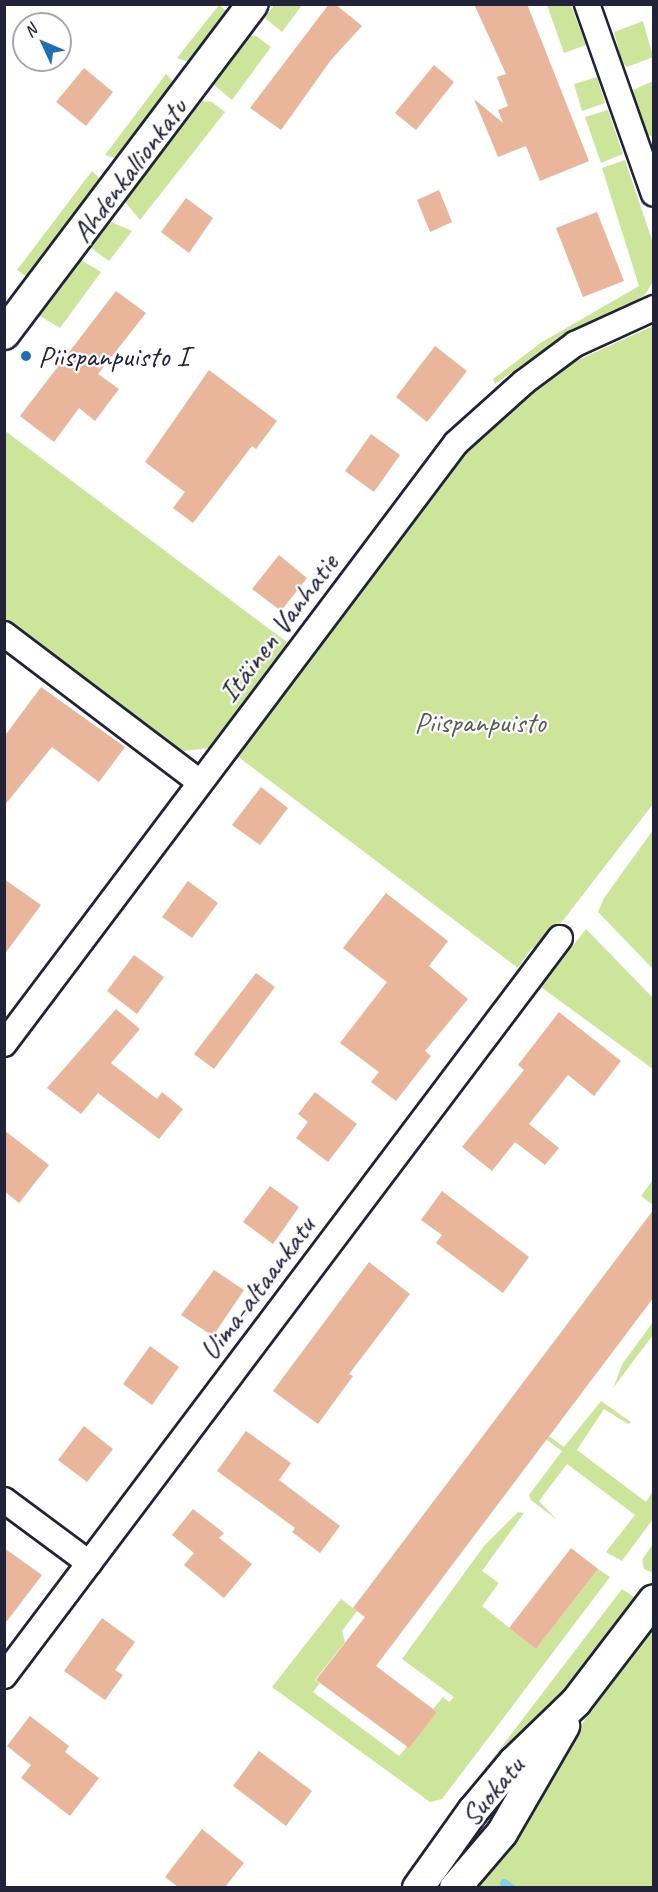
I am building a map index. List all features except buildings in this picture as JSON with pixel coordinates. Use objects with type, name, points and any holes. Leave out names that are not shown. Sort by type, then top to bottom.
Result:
[{"type":"street","name":"Ahdenkallionkatu","points":[[4,334],[253,4]]},
{"type":"street","points":[[587,4],[654,194]]},
{"type":"street","name":"Itäinen Vanhatie","points":[[4,1044],[456,442],[524,382],[575,344],[654,309]]},
{"type":"street","points":[[4,634],[200,782]]},
{"type":"street","name":"Uima-altaankatu","points":[[4,1676],[560,938]]},
{"type":"street","points":[[4,1500],[89,1563]]},
{"type":"street","name":"Suokatu","points":[[418,1887],[514,1762],[576,1702],[654,1600]]},
{"type":"street","name":"Suokatu","points":[[454,1887],[502,1833],[535,1781],[576,1702]]},
{"type":"green space","points":[[275,4],[302,5],[282,32],[265,18]]},
{"type":"green space","points":[[219,5],[228,12],[189,62],[177,58]]},
{"type":"green space","points":[[547,5],[571,5],[586,45],[564,53]]},
{"type":"green space","points":[[643,21],[653,57],[627,67],[622,63],[614,32]]},
{"type":"green space","points":[[250,36],[256,36],[271,47],[232,100],[214,85]]},
{"type":"green space","points":[[166,74],[175,83],[117,159],[105,155]]},
{"type":"green space","points":[[597,77],[605,103],[582,111],[574,84]]},
{"type":"green space","points":[[653,81],[654,137],[646,134],[631,91]]},
{"type":"green space","points":[[202,101],[212,102],[225,112],[140,220],[125,202]]},
{"type":"green space","points":[[608,110],[623,154],[601,163],[585,117]]},
{"type":"green space","points":[[625,160],[653,243],[653,281],[645,295],[574,329],[495,384],[493,379],[542,342],[639,286],[602,168]]},
{"type":"green space","points":[[92,171],[101,180],[27,277],[17,270]]},
{"type":"green space","points":[[111,222],[132,231],[109,261],[91,248]]},
{"type":"green space","points":[[81,260],[101,272],[60,328],[40,316]]},
{"type":"green space","name":"Piispanpuisto","points":[[653,326],[653,804],[544,945],[531,949],[518,968],[237,756],[469,449],[523,396],[578,360]]},
{"type":"green space","points":[[4,430],[288,643],[209,748],[184,751],[168,744],[5,622]]},
{"type":"green space","points":[[653,830],[653,969],[598,912],[604,898]]},
{"type":"green space","points":[[586,929],[653,998],[653,1069],[541,987]]},
{"type":"green space","points":[[653,1180],[654,1205],[641,1196]]},
{"type":"green space","points":[[653,1322],[653,1335],[613,1388],[623,1363]]},
{"type":"green space","points":[[601,1401],[631,1422],[628,1424],[604,1409],[577,1450],[646,1502],[653,1491],[653,1519],[622,1561],[606,1552],[635,1515],[567,1464],[539,1501],[557,1520],[531,1500],[529,1495],[562,1451],[506,1411],[508,1407],[564,1447]]},
{"type":"green space","points":[[518,1512],[524,1513],[482,1571],[499,1583],[482,1606],[536,1649],[598,1569],[610,1577],[442,1799],[430,1802],[272,1687],[341,1599],[357,1611],[342,1631],[345,1642],[315,1680],[320,1683],[313,1692],[399,1756],[437,1712],[433,1709],[443,1697],[449,1702],[454,1697],[402,1659],[484,1546]]},
{"type":"green space","points":[[653,1544],[653,1573],[644,1569],[642,1560]]},
{"type":"green space","points":[[622,1589],[634,1597],[548,1713],[471,1795],[467,1792]]},
{"type":"green space","points":[[653,1628],[653,1887],[468,1888],[534,1804],[584,1721]]},
{"type":"waterway","points":[[504,1883],[511,1888]]},
{"type":"place","name":"Piispanpuisto I","points":[[26,356]]}]
